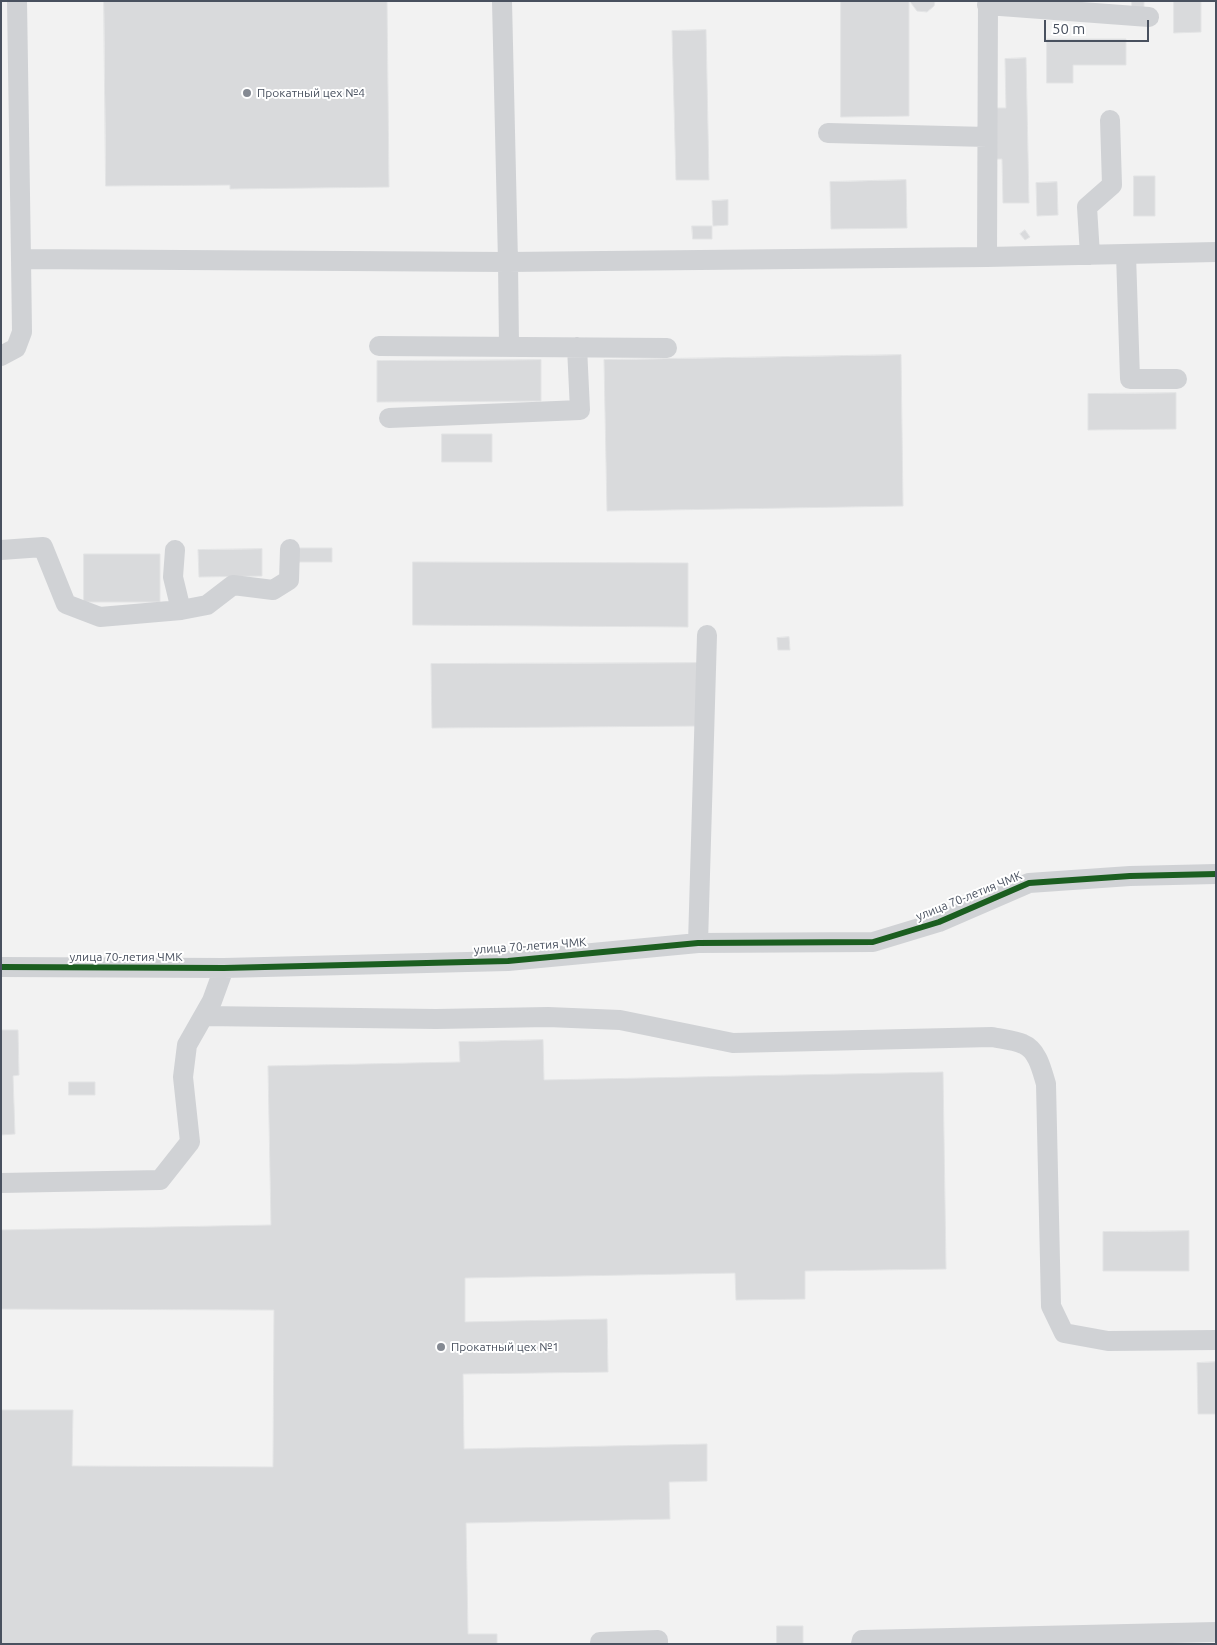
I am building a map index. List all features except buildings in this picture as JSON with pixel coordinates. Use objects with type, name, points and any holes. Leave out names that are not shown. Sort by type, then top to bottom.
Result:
[{"type":"street","points":[[1,356],[16,348],[22,332],[17,1]]},
{"type":"street","points":[[502,1],[509,346]]},
{"type":"street","points":[[987,257],[987,3],[1149,17]]},
{"type":"street","points":[[1090,254],[1088,207],[1112,185],[1110,120]]},
{"type":"street","points":[[828,133],[987,137]]},
{"type":"street","points":[[21,258],[508,262],[987,257],[1216,252]]},
{"type":"street","points":[[1126,254],[1130,379],[1178,379]]},
{"type":"street","points":[[379,346],[667,348]]},
{"type":"street","points":[[390,418],[580,410],[577,347]]},
{"type":"street","points":[[1,550],[43,547],[66,604],[100,617],[181,610],[206,605],[233,586],[273,590],[289,580],[290,549]]},
{"type":"street","points":[[174,550],[173,577],[181,610]]},
{"type":"street","points":[[698,943],[708,635]]},
{"type":"street","name":"улица 70-летия ЧМК","points":[[1,967],[224,968],[508,961],[698,943],[873,942],[939,922],[1029,884],[1048,881],[1216,874]]},
{"type":"street","points":[[1,1183],[160,1180],[190,1142],[183,1077],[187,1045],[212,1001],[224,968]]},
{"type":"street","points":[[204,1016],[602,1019],[620,1020],[733,1043],[992,1037],[1023,1043],[1031,1049],[1040,1066],[1046,1084],[1051,1306],[1064,1334],[1108,1340],[1216,1340]]},
{"type":"street","points":[[861,1644],[862,1640],[1216,1632]]},
{"type":"street","points":[[600,1642],[658,1640],[658,1644]]},
{"type":"cycle path","points":[[1,967],[224,968],[508,961],[698,943],[873,942],[939,922],[1029,883],[1130,876],[1216,874]]},
{"type":"place","name":"Прокатный цех №4","points":[[247,93]]},
{"type":"place","name":"Прокатный цех №1","points":[[441,1347]]}]
